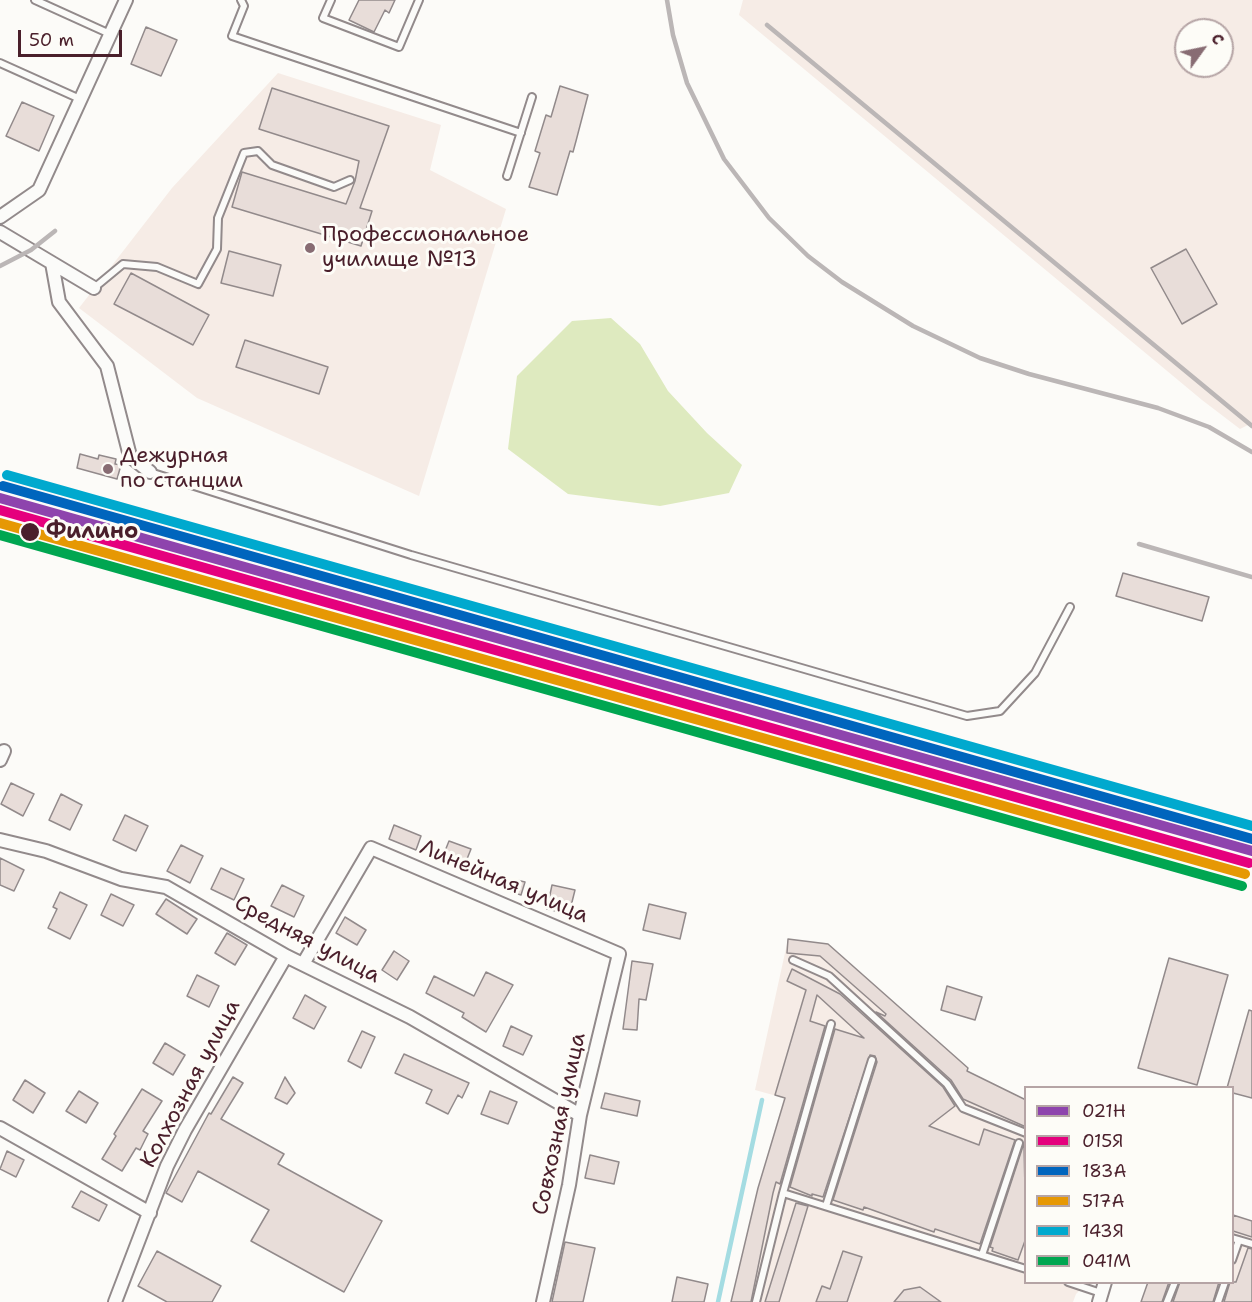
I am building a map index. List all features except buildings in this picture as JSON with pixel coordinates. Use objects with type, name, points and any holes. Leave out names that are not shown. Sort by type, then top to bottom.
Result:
[{"type":"street","points":[[0,217],[39,190],[126,0]]},
{"type":"street","points":[[0,232],[94,288]]},
{"type":"street","points":[[52,263],[59,302],[107,366],[130,456],[150,472]]},
{"type":"street","name":"Средняя улица","points":[[0,840],[46,851],[121,879],[166,886],[286,956],[410,1017],[580,1115]]},
{"type":"street","name":"Линейная улица","points":[[303,964],[371,848],[619,954]]},
{"type":"street","name":"Совхозная улица","points":[[543,1302],[569,1185],[580,1115],[619,954]]},
{"type":"street","name":"Колхозная улица","points":[[119,1301],[167,1166],[286,956]]},
{"type":"street","points":[[0,1128],[150,1213]]},
{"type":"lane","points":[[35,0],[110,34]]},
{"type":"lane","points":[[241,0],[244,6],[232,36],[520,133]]},
{"type":"lane","points":[[331,0],[323,18],[399,46],[419,0]]},
{"type":"lane","points":[[0,63],[81,99]]},
{"type":"lane","points":[[507,176],[532,97]]},
{"type":"lane","points":[[94,288],[123,264],[157,267],[198,284],[217,249],[218,218],[244,153],[258,151],[272,165],[334,187],[350,180]]},
{"type":"lane","points":[[150,472],[411,555],[967,716],[1000,711],[1035,673],[1070,608]]},
{"type":"lane","points":[[792,960],[829,976],[947,1084],[963,1108],[1024,1132]]},
{"type":"lane","points":[[756,1302],[783,1193],[831,1024]]},
{"type":"lane","points":[[826,1206],[872,1060]]},
{"type":"lane","points":[[982,1255],[1019,1143]]},
{"type":"lane","points":[[783,1193],[1024,1268]]},
{"type":"lane","points":[[1236,1239],[1252,1244]]},
{"type":"lane","points":[[1074,1284],[1102,1293]]},
{"type":"lane","points":[[1167,1302],[1174,1284]]},
{"type":"lane","points":[[1218,1302],[1224,1284]]},
{"type":"shaded area","points":[[743,0],[1252,0],[1252,423],[1240,429],[1202,400],[739,15]]},
{"type":"shaded area","name":"Профессиональное училище №13","points":[[278,73],[441,125],[430,170],[506,209],[419,496],[197,398],[79,308],[172,188]]},
{"type":"shaded area","points":[[788,939],[828,944],[968,1068],[956,1094],[1024,1127],[1024,1284],[1086,1284],[1076,1294],[1073,1302],[731,1302],[758,1188],[784,1098],[755,1090]]},
{"type":"shaded area","points":[[1234,1215],[1252,1221],[1252,1302],[1141,1302],[1148,1284],[1234,1284]]},
{"type":"green space","points":[[611,318],[640,344],[668,391],[707,433],[742,465],[729,493],[660,506],[568,494],[508,449],[517,376],[572,321]]},
{"type":"waterway","points":[[718,1302],[762,1100]]},
{"type":"railway","points":[[667,0],[673,35],[687,83],[724,159],[769,218],[808,256],[842,282],[913,326],[980,358],[1029,374],[1158,408],[1209,427],[1252,452]]},
{"type":"railway","points":[[767,25],[1252,426]]},
{"type":"railway","points":[[0,266],[31,250],[55,231]]},
{"type":"railway","points":[[1139,544],[1252,577]]},
{"type":"transit line","name":"143Я","points":[[7,475],[1252,826]]},
{"type":"transit line","name":"183А","points":[[3,486],[1252,839]]},
{"type":"transit line","name":"021Н","points":[[0,498],[1252,851]]},
{"type":"transit line","name":"015Я","points":[[0,510],[1249,863]]},
{"type":"transit line","name":"517А","points":[[0,523],[1245,874]]},
{"type":"transit line","name":"041М","points":[[0,535],[1242,886]]},
{"type":"place","name":"Профессиональное училище №13","points":[[310,248]]},
{"type":"place","name":"Дежурная по станции","points":[[108,469]]},
{"type":"place","name":"Филино","points":[[30,532]]}]
